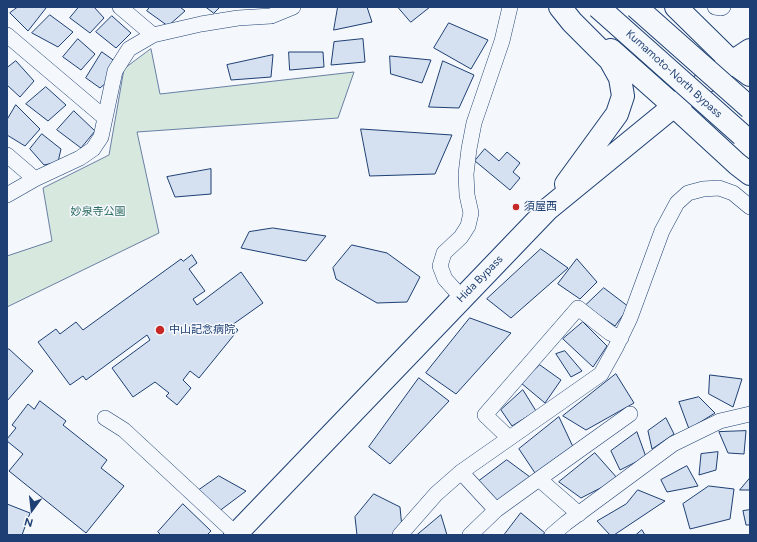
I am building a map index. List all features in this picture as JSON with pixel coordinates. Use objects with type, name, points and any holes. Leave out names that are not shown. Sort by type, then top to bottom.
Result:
[{"type":"highway","points":[[548,209],[617,114],[623,96],[620,78],[610,60],[572,22],[560,7]]},
{"type":"highway","points":[[567,7],[618,57],[750,174]]},
{"type":"highway","name":"Kumamoto-North Bypass","points":[[598,7],[746,137]]},
{"type":"highway","points":[[636,7],[750,108]]},
{"type":"highway","points":[[676,7],[732,62],[750,75]]},
{"type":"highway","name":"Hida Bypass","points":[[235,535],[548,209],[674,106],[750,50]]},
{"type":"street","points":[[120,7],[153,35]]},
{"type":"street","points":[[7,195],[35,179],[80,158],[92,149],[101,137],[115,71],[129,49],[153,35],[266,11],[294,7]]},
{"type":"street","points":[[462,298],[445,279],[440,266],[444,252],[462,237],[468,226],[470,213],[466,174],[470,142],[474,123],[502,41],[510,7]]},
{"type":"street","points":[[715,7],[723,7]]},
{"type":"street","points":[[7,35],[106,118]]},
{"type":"street","points":[[7,155],[35,179]]},
{"type":"street","points":[[400,535],[436,494],[461,472],[601,374],[621,338],[630,318],[662,231],[677,203],[688,192],[719,188],[733,193],[750,207]]},
{"type":"street","points":[[509,438],[485,415],[578,308],[610,333],[621,338]]},
{"type":"street","points":[[470,535],[496,510],[630,414]]},
{"type":"street","points":[[552,535],[672,444],[720,422],[750,414]]},
{"type":"street","points":[[106,418],[124,430],[235,535]]},
{"type":"street","points":[[461,472],[496,510]]},
{"type":"street","points":[[539,479],[579,514]]},
{"type":"green space","name":"妙泉寺公園","points":[[151,49],[160,94],[354,72],[338,118],[137,132],[159,233],[7,307],[7,256],[52,241],[43,188],[109,155],[124,69]]},
{"type":"building","points":[[18,7],[46,8],[28,31],[10,13]]},
{"type":"building","points":[[79,7],[94,7],[104,18],[90,33],[70,18]]},
{"type":"building","points":[[150,7],[180,7],[185,11],[168,26],[147,11]]},
{"type":"building","points":[[206,7],[220,7],[214,13]]},
{"type":"building","points":[[338,7],[367,7],[372,22],[334,30]]},
{"type":"building","points":[[398,7],[430,7],[411,22]]},
{"type":"building","points":[[50,15],[73,32],[58,47],[32,33]]},
{"type":"building","points":[[112,16],[131,33],[116,48],[96,32]]},
{"type":"building","points":[[449,23],[488,40],[471,69],[434,48]]},
{"type":"building","points":[[78,39],[95,54],[81,70],[63,57]]},
{"type":"building","points":[[363,39],[365,62],[331,65],[334,42]]},
{"type":"building","points":[[102,52],[116,62],[107,82],[100,88],[86,78]]},
{"type":"building","points":[[289,52],[323,52],[324,67],[290,70]]},
{"type":"building","points":[[273,55],[271,77],[231,80],[227,65]]},
{"type":"building","points":[[390,56],[431,60],[422,83],[391,74]]},
{"type":"building","points":[[16,61],[34,81],[20,97],[7,85],[7,68]]},
{"type":"building","points":[[443,61],[474,75],[459,108],[429,107]]},
{"type":"building","points":[[46,87],[66,105],[48,121],[26,104]]},
{"type":"building","points":[[16,105],[40,129],[25,146],[7,135],[7,120]]},
{"type":"building","points":[[74,111],[95,131],[81,148],[57,130]]},
{"type":"building","points":[[361,129],[452,135],[435,174],[370,176]]},
{"type":"building","points":[[42,134],[61,149],[58,162],[44,165],[30,149]]},
{"type":"building","points":[[485,149],[499,161],[507,152],[520,163],[513,172],[520,178],[510,190],[475,161]]},
{"type":"building","points":[[211,169],[211,194],[175,197],[167,177]]},
{"type":"building","points":[[273,228],[326,236],[306,261],[241,248],[249,232]]},
{"type":"building","points":[[352,245],[387,253],[420,277],[407,302],[377,303],[336,279],[333,268]]},
{"type":"building","points":[[541,249],[568,268],[511,318],[487,299]]},
{"type":"building","name":"中山記念病院","points":[[192,255],[197,263],[189,269],[205,291],[193,299],[197,305],[241,272],[263,303],[232,325],[238,330],[199,378],[190,371],[183,380],[191,388],[177,405],[166,396],[169,393],[155,382],[133,397],[112,368],[150,340],[147,335],[86,380],[83,376],[70,385],[38,342],[56,329],[60,334],[76,322],[83,330],[181,259],[183,261]]},
{"type":"building","points":[[577,259],[597,282],[580,299],[558,284]]},
{"type":"building","points":[[604,288],[629,307],[615,326],[585,306]]},
{"type":"building","points":[[470,318],[511,333],[456,394],[426,373]]},
{"type":"building","points":[[583,322],[607,346],[593,367],[563,339]]},
{"type":"building","points":[[9,349],[33,371],[7,401],[7,351]]},
{"type":"building","points":[[565,351],[582,371],[571,377],[556,354]]},
{"type":"building","points":[[540,365],[561,380],[545,403],[521,383]]},
{"type":"building","points":[[616,374],[634,403],[586,430],[563,416]]},
{"type":"building","points":[[710,375],[742,379],[733,407],[709,394]]},
{"type":"building","points":[[419,378],[449,401],[390,464],[369,447]]},
{"type":"building","points":[[523,390],[536,411],[512,426],[501,410]]},
{"type":"building","points":[[699,397],[715,413],[689,429],[679,402]]},
{"type":"building","points":[[40,401],[66,421],[63,425],[107,460],[101,468],[124,486],[86,533],[9,471],[23,454],[7,441],[16,428],[12,425],[28,404],[34,409]]},
{"type":"building","points":[[559,417],[574,449],[537,476],[519,449]]},
{"type":"building","points":[[666,418],[674,434],[652,449],[648,431]]},
{"type":"building","points":[[746,431],[744,454],[728,453],[719,432]]},
{"type":"building","points":[[637,432],[646,457],[620,470],[611,451]]},
{"type":"building","points":[[718,452],[716,470],[699,475],[701,454]]},
{"type":"building","points":[[595,453],[618,479],[581,498],[559,482]]},
{"type":"building","points":[[507,460],[530,477],[499,504],[479,481]]},
{"type":"building","points":[[687,466],[698,486],[667,492],[661,480]]},
{"type":"building","points":[[219,476],[246,491],[218,512],[199,490]]},
{"type":"building","points":[[750,478],[750,490],[740,490]]},
{"type":"building","points":[[709,486],[734,489],[730,519],[690,529],[683,504]]},
{"type":"building","points":[[638,490],[665,501],[614,535],[610,535],[597,521],[626,504]]},
{"type":"building","points":[[374,494],[400,507],[402,528],[392,535],[357,535],[355,517]]},
{"type":"building","points":[[7,504],[30,513],[22,535],[7,535]]},
{"type":"building","points":[[183,504],[211,531],[207,535],[161,535],[158,532]]},
{"type":"building","points":[[750,510],[750,525],[746,525],[743,511]]},
{"type":"building","points":[[521,513],[545,533],[542,535],[506,535],[505,534]]},
{"type":"building","points":[[441,515],[447,535],[417,535]]},
{"type":"building","points":[[642,530],[645,535],[636,535]]},
{"type":"place","name":"須屋西","points":[[516,207]]},
{"type":"place","name":"中山記念病院","points":[[160,330]]}]
